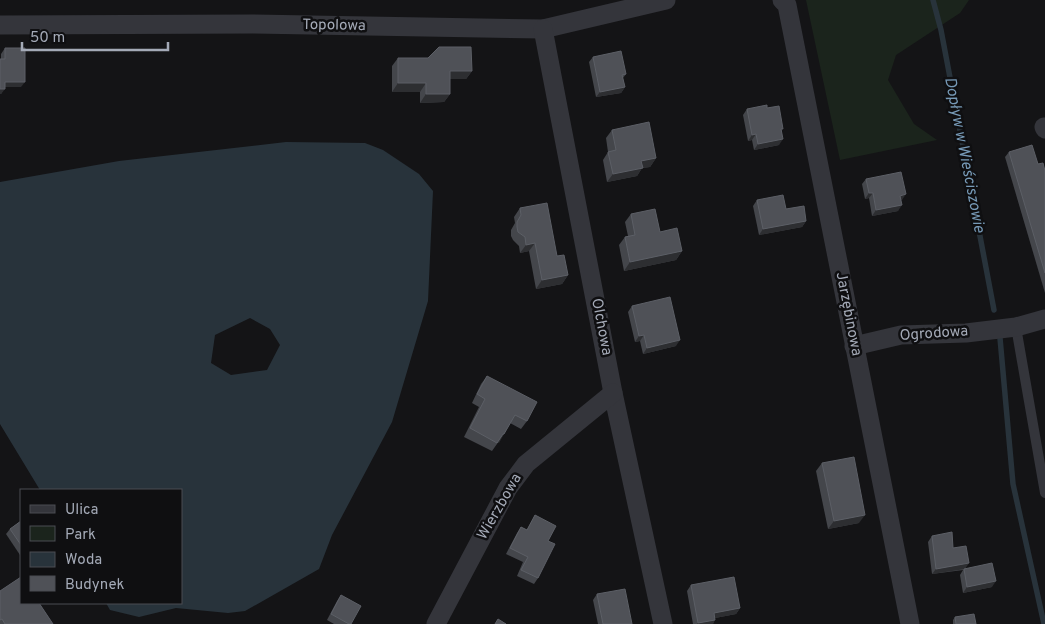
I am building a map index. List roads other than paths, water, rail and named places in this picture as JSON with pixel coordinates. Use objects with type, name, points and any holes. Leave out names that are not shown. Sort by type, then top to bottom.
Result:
[{"type":"street","name":"Topolowa","points":[[0,25],[253,24],[543,29],[666,0]]},
{"type":"street","name":"Jarzębinowa","points":[[785,2],[910,624]]},
{"type":"street","name":"Olchowa","points":[[543,29],[613,394],[662,624]]},
{"type":"street","name":"Ogrodowa","points":[[854,346],[901,335],[966,333],[1016,327],[1045,319]]},
{"type":"street","name":"Wierzbowa","points":[[436,624],[508,488],[526,464],[613,394]]},
{"type":"lane","points":[[1016,327],[1045,493]]},
{"type":"water","points":[[286,142],[365,143],[383,150],[419,174],[433,191],[428,301],[392,422],[332,535],[319,569],[245,611],[228,613],[176,608],[139,617],[110,610],[107,604],[182,604],[182,489],[39,489],[0,424],[0,182],[119,161]],"holes":[[[250,318],[270,329],[280,345],[267,370],[231,375],[211,363],[215,335]]]},
{"type":"waterway","name":"Dopływ w Wieściszowie","points":[[933,0],[941,30],[994,310]]},
{"type":"waterway","name":"Dopływ w Wieściszowie","points":[[1000,338],[1013,484],[1044,624]]}]
